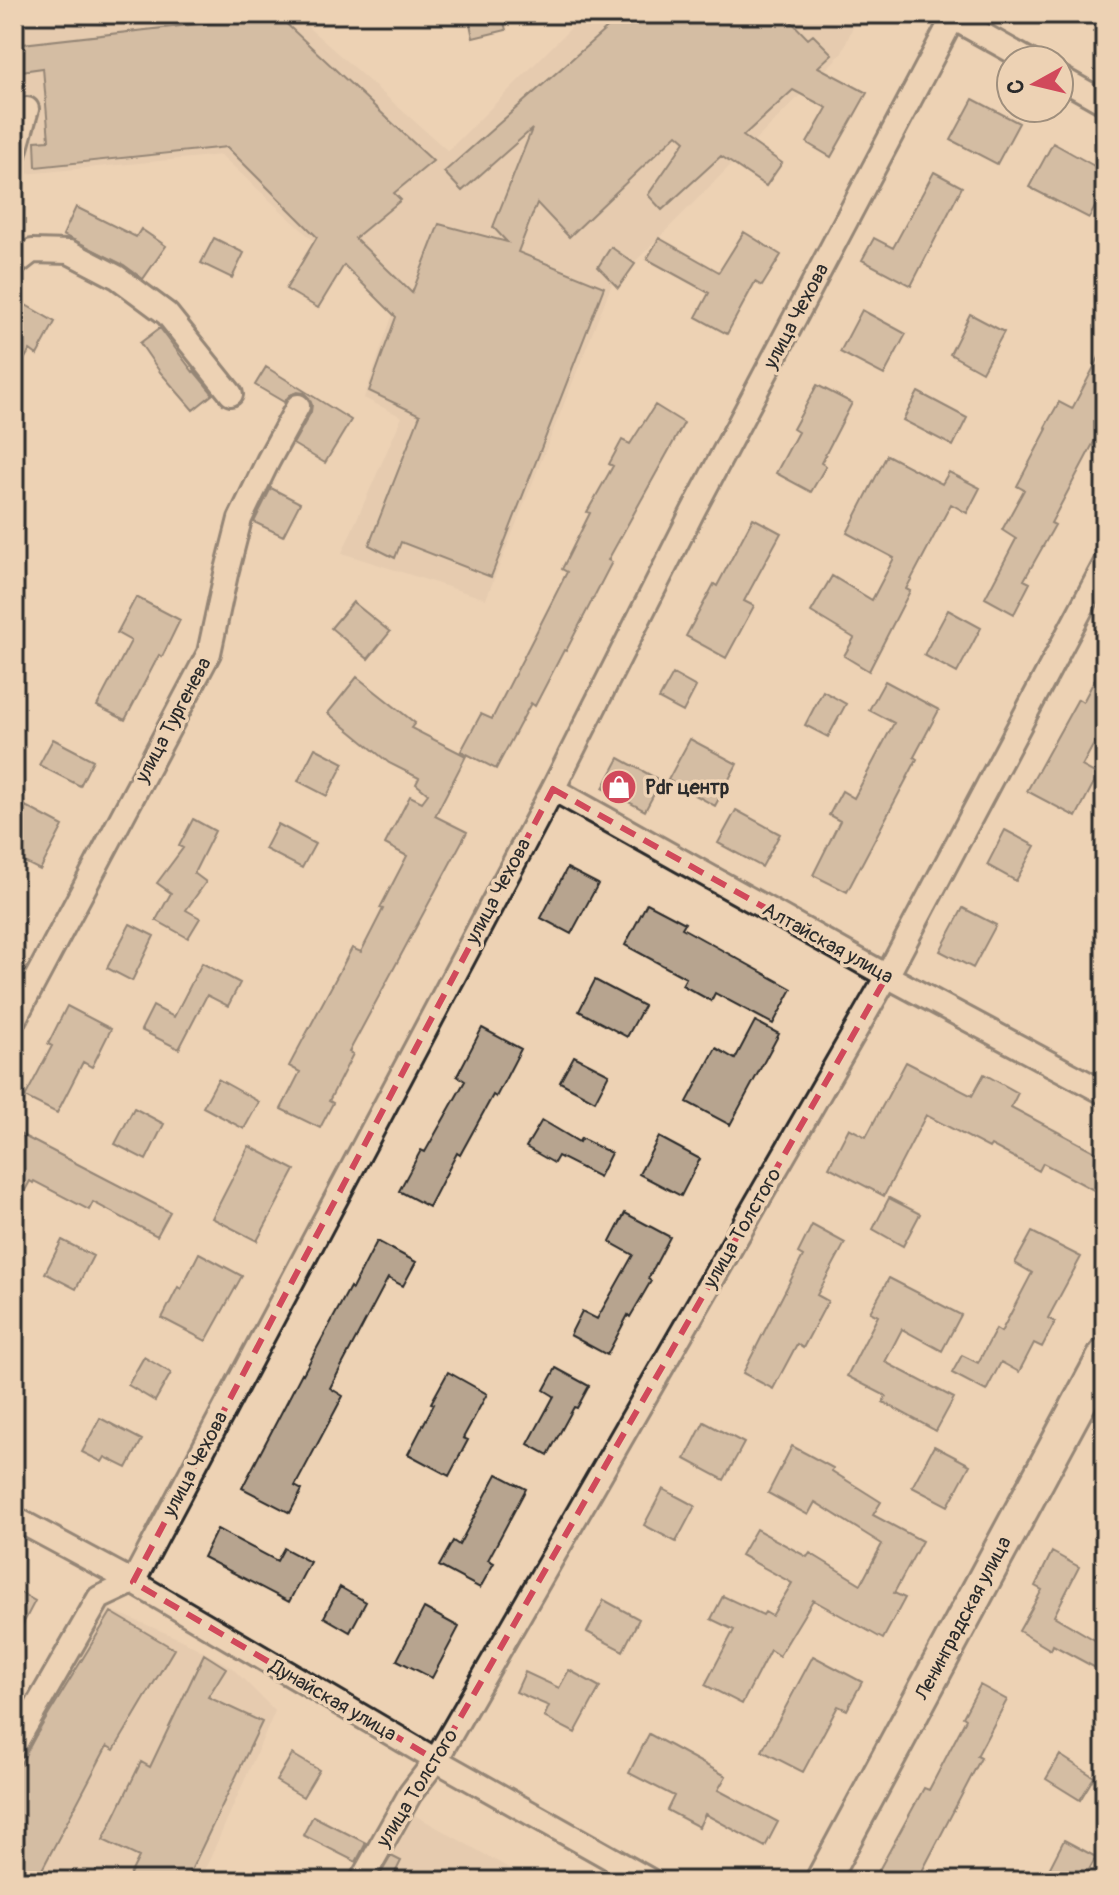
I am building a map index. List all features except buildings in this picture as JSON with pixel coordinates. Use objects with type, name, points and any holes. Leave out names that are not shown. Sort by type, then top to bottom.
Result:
[{"type":"street","points":[[954,16],[1001,44]]},
{"type":"street","name":"улица Чехова","points":[[133,1582],[553,789],[693,511],[954,16]]},
{"type":"street","points":[[1075,86],[1105,103]]},
{"type":"street","points":[[14,155],[27,109]]},
{"type":"street","points":[[14,265],[32,251],[69,252],[117,277],[167,314],[231,394]]},
{"type":"street","name":"улица Тургенева","points":[[14,1020],[209,653],[240,519],[298,406]]},
{"type":"street","name":"улица Толстого","points":[[361,1881],[410,1794],[436,1760],[887,976],[1105,564]]},
{"type":"street","name":"Алтайская улица","points":[[553,789],[887,976],[1105,1093]]},
{"type":"street","name":"Ленинградская улица","points":[[822,1881],[1105,1355]]},
{"type":"street","name":"Дунайская улица","points":[[14,1518],[133,1582],[436,1760],[651,1881]]},
{"type":"street","points":[[14,1746],[99,1598],[133,1582]]},
{"type":"highlighted area","points":[[553,789],[887,976],[436,1760],[133,1582]]},
{"type":"shaded area","points":[[113,14],[293,14],[448,151],[585,14],[858,14],[842,53],[611,286],[486,599],[342,553],[402,417],[364,398],[393,314],[221,155],[14,175],[14,27]]},
{"type":"shaded area","points":[[104,1607],[180,1639],[231,1667],[275,1711],[200,1881],[14,1881],[14,1756]]},
{"type":"shaded area","points":[[411,1813],[532,1881],[376,1881]]},
{"type":"place","name":"Pdr центр","points":[[619,787]]}]
